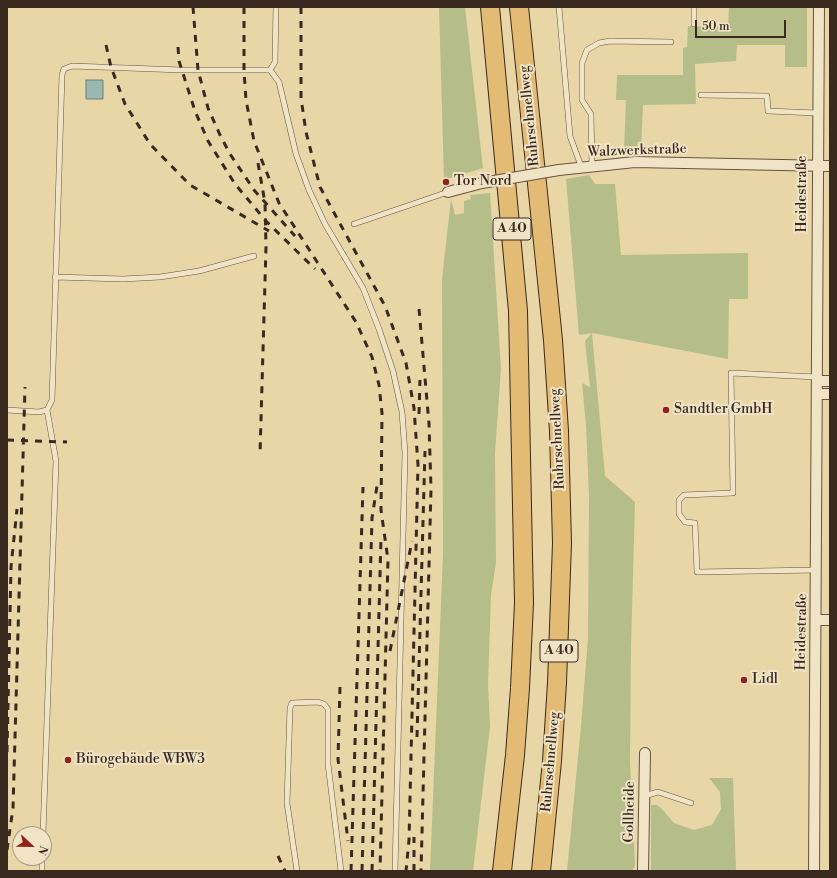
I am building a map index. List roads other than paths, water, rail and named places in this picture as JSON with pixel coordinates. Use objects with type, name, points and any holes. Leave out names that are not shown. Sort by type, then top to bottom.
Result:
[{"type":"highway","name":"Ruhrschnellweg","points":[[490,7],[518,311],[524,602],[517,733],[502,871]]},
{"type":"highway","name":"Ruhrschnellweg","points":[[519,7],[553,340],[559,431],[562,543],[557,683],[552,761],[541,871]]},
{"type":"street","name":"Heidestraße","points":[[814,871],[817,570],[817,113],[819,7]]},
{"type":"street","name":"Walzwerkstraße","points":[[448,192],[482,183],[592,165],[642,162],[830,166]]},
{"type":"street","points":[[817,379],[830,381]]},
{"type":"street","points":[[817,394],[830,394]]},
{"type":"street","points":[[816,620],[830,620]]},
{"type":"street","name":"Gollheide","points":[[643,871],[645,754]]},
{"type":"lane","points":[[270,70],[275,62],[276,7]]},
{"type":"lane","points":[[559,7],[570,136],[581,166]]},
{"type":"lane","points":[[694,7],[694,24]]},
{"type":"lane","points":[[592,165],[591,114],[582,100],[582,63],[587,50],[599,43],[610,41],[671,42]]},
{"type":"lane","points":[[43,826],[56,461],[47,410],[52,400],[62,75],[64,69],[72,66],[182,70],[270,70]]},
{"type":"lane","points":[[270,70],[279,82],[296,154],[309,190],[325,224],[363,288],[379,329],[393,371],[402,412],[405,453],[395,871]]},
{"type":"lane","points":[[701,95],[767,96],[768,111],[817,113]]},
{"type":"lane","points":[[354,224],[448,192]]},
{"type":"lane","points":[[55,277],[123,279],[160,277],[199,271],[254,256]]},
{"type":"lane","points":[[817,379],[731,373],[733,493],[684,495],[679,500],[679,514],[686,522],[695,523],[697,572],[817,570]]},
{"type":"lane","points":[[7,410],[40,412],[47,410]]},
{"type":"lane","points":[[297,871],[287,803],[290,708],[292,703],[318,702],[324,704],[328,709],[328,764],[341,871]]},
{"type":"lane","points":[[644,796],[658,792],[691,803]]},
{"type":"water","points":[[86,80],[103,80],[103,99],[86,99]]},
{"type":"railway","points":[[193,7],[198,70],[208,108],[220,135],[230,154],[254,190],[295,236]]},
{"type":"railway","points":[[244,7],[244,71],[246,100],[254,141],[279,203],[356,322],[372,357],[379,385],[382,413],[381,510],[388,560],[380,871]]},
{"type":"railway","points":[[301,7],[301,98],[306,132],[320,187],[385,306],[406,363],[414,408],[418,465],[409,840],[406,871]]},
{"type":"railway","points":[[106,45],[111,67],[125,104],[150,144],[190,185],[269,231]]},
{"type":"railway","points":[[178,47],[179,61],[195,111],[208,141],[235,184],[266,221],[315,269]]},
{"type":"railway","points":[[258,163],[265,203],[266,247],[260,454]]},
{"type":"railway","points":[[419,309],[429,424],[431,489],[421,871]]},
{"type":"railway","points":[[419,414],[420,380]]},
{"type":"railway","points":[[7,850],[13,808],[25,387]]},
{"type":"railway","points":[[7,440],[67,442]]},
{"type":"railway","points":[[417,737],[425,451]]},
{"type":"railway","points":[[362,871],[372,518],[377,486]]},
{"type":"railway","points":[[351,871],[363,487]]},
{"type":"railway","points":[[7,752],[11,567],[17,509]]},
{"type":"railway","points":[[372,871],[381,538]]},
{"type":"railway","points":[[390,651],[412,541]]},
{"type":"railway","points":[[340,687],[338,759],[348,841]]},
{"type":"railway","points":[[414,837],[414,871]]},
{"type":"railway","points":[[278,856],[285,871]]},
{"type":"place","name":"Tor Nord","points":[[446,182]]},
{"type":"place","name":"Sandtler GmbH","points":[[666,410]]},
{"type":"place","name":"Lidl","points":[[744,680]]},
{"type":"place","name":"Bürogebäude WBW3","points":[[68,760]]}]
